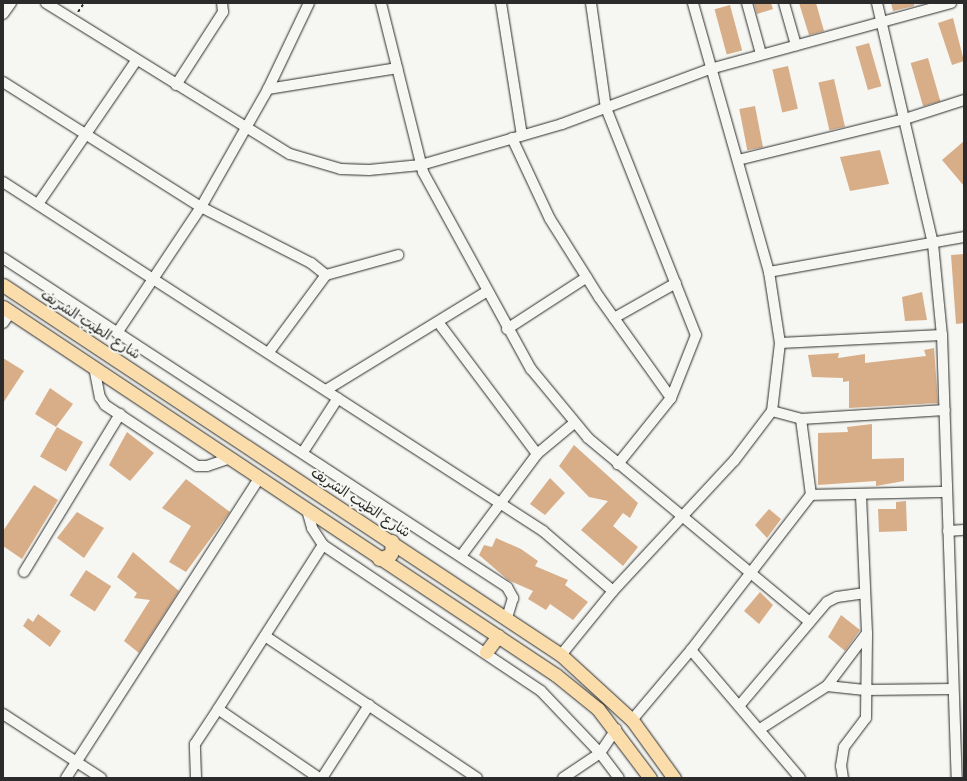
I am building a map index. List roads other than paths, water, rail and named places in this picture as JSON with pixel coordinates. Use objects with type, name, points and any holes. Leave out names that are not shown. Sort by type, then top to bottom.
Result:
[{"type":"main road","name":"شارع الطيب الشريف","points":[[3,285],[392,541],[560,655],[632,720],[674,778]]},
{"type":"main road","points":[[6,314],[94,366],[379,560],[498,636],[581,694],[616,729],[650,778]]},
{"type":"main road","points":[[379,560],[391,554],[392,541]]},
{"type":"main road","points":[[413,582],[410,568],[424,563]]},
{"type":"main road","points":[[486,652],[498,636]]},
{"type":"street","points":[[3,14],[10,3]]},
{"type":"street","points":[[46,3],[245,129],[290,154],[341,168],[421,165],[517,137],[606,108],[710,69],[951,3]]},
{"type":"street","points":[[176,85],[223,12],[222,3]]},
{"type":"street","points":[[117,333],[152,276],[201,207],[268,89],[309,3]]},
{"type":"street","points":[[381,3],[421,165],[486,292],[530,369],[573,424],[748,574],[810,622]]},
{"type":"street","points":[[501,3],[517,137],[550,219],[614,318],[671,398]]},
{"type":"street","points":[[591,3],[606,108],[696,335],[671,398],[618,464]]},
{"type":"street","points":[[560,655],[613,592],[683,518],[734,461],[772,411],[780,343],[769,272],[738,160],[710,69],[693,3]]},
{"type":"street","points":[[747,3],[761,54]]},
{"type":"street","points":[[784,3],[796,45]]},
{"type":"street","points":[[876,3],[882,22],[905,119],[933,244],[942,335],[946,492],[957,778]]},
{"type":"street","points":[[38,204],[136,61]]},
{"type":"street","points":[[268,89],[397,68]]},
{"type":"street","points":[[3,82],[201,207],[311,262],[326,275]]},
{"type":"street","points":[[738,160],[905,119],[964,100]]},
{"type":"street","points":[[3,182],[152,276],[497,504],[559,543],[613,592]]},
{"type":"street","points":[[769,272],[933,244],[964,237]]},
{"type":"street","points":[[268,352],[326,275],[398,255]]},
{"type":"street","points":[[3,258],[303,452],[507,587],[512,598],[506,618]]},
{"type":"street","points":[[507,329],[587,277]]},
{"type":"street","points":[[614,318],[676,283]]},
{"type":"street","points":[[326,390],[486,292]]},
{"type":"street","points":[[438,322],[537,454]]},
{"type":"street","points":[[780,343],[942,335]]},
{"type":"street","points":[[94,366],[101,400],[120,414],[197,466],[207,466],[230,458]]},
{"type":"street","points":[[303,452],[338,398]]},
{"type":"street","points":[[772,411],[801,419],[945,410]]},
{"type":"street","points":[[24,572],[120,414]]},
{"type":"street","points":[[632,720],[691,650],[748,574],[811,495],[801,419]]},
{"type":"street","points":[[461,556],[497,504],[537,454],[573,424]]},
{"type":"street","points":[[66,778],[259,479]]},
{"type":"street","points":[[811,495],[946,492]]},
{"type":"street","points":[[843,778],[841,766],[844,747],[865,724],[867,633],[864,593],[861,494]]},
{"type":"street","points":[[307,510],[323,545],[486,652],[541,691],[600,753],[619,778]]},
{"type":"street","points":[[948,530],[964,530]]},
{"type":"street","points":[[196,778],[195,744],[323,545]]},
{"type":"street","points":[[739,706],[810,622],[832,599],[864,593]]},
{"type":"street","points":[[760,728],[827,686],[867,633]]},
{"type":"street","points":[[265,636],[477,778]]},
{"type":"street","points":[[691,650],[760,728],[800,778]]},
{"type":"street","points":[[827,686],[865,690],[953,689]]},
{"type":"street","points":[[218,709],[321,778],[369,705]]},
{"type":"street","points":[[3,714],[101,778]]},
{"type":"street","points":[[563,778],[600,753],[616,729]]}]
